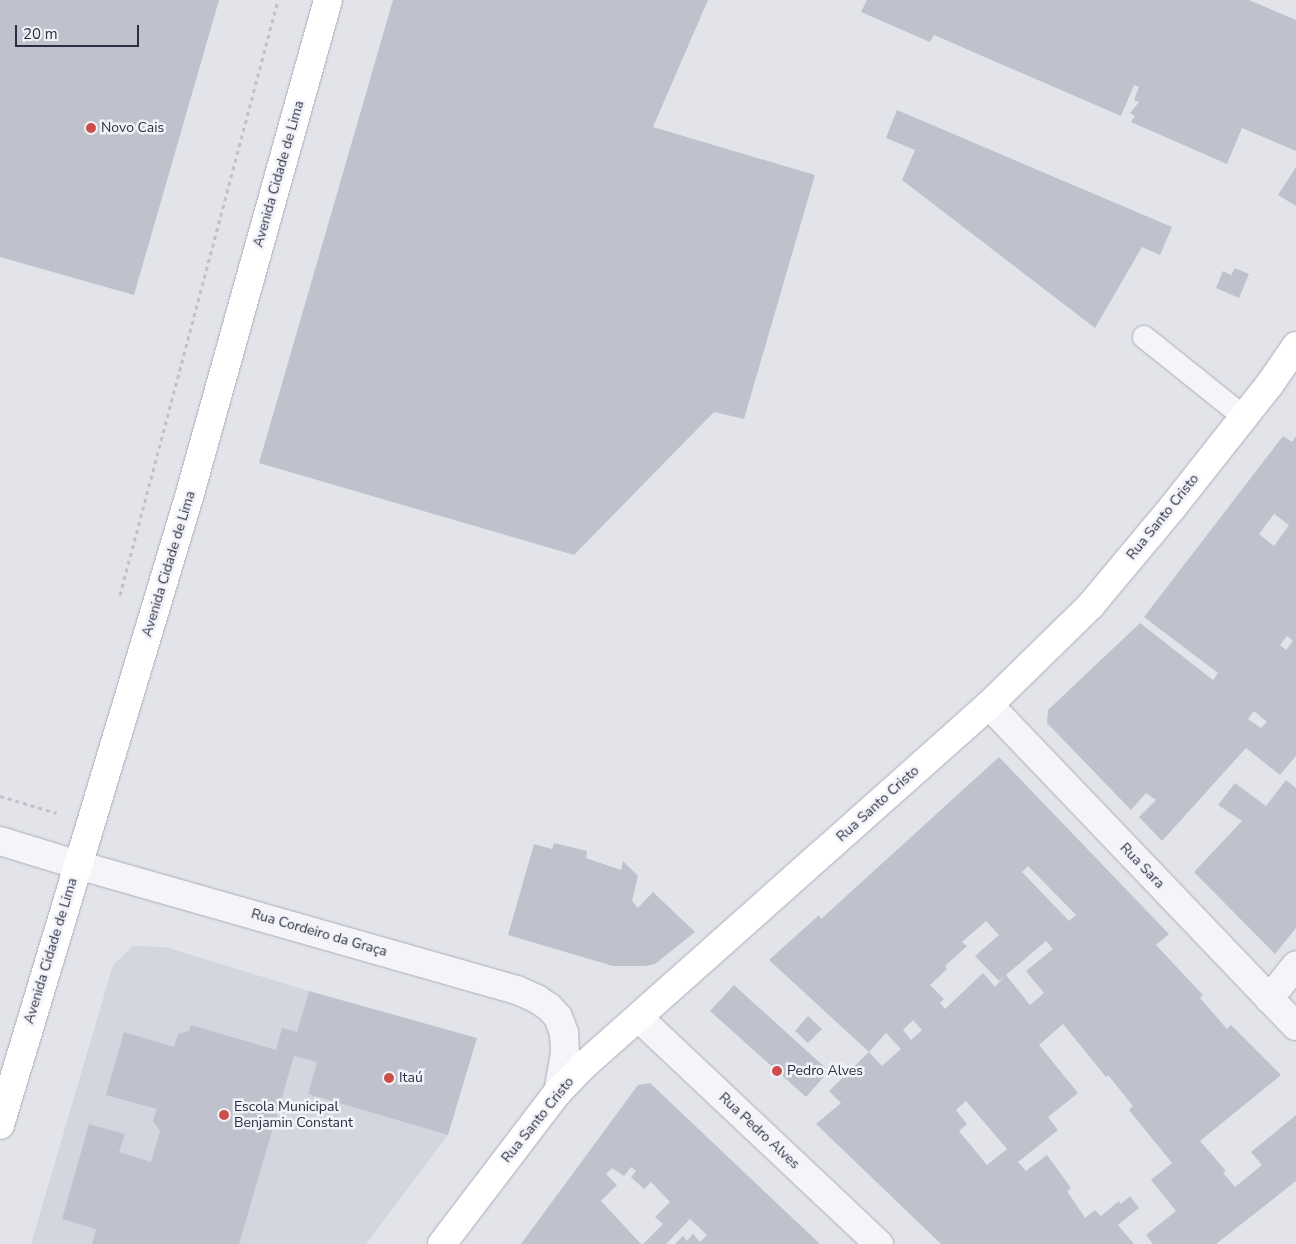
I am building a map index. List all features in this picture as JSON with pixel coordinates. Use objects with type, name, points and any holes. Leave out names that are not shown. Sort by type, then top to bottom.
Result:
[{"type":"main road","name":"Avenida Cidade de Lima","points":[[0,1125],[189,497],[328,0]]},
{"type":"main road","name":"Rua Santo Cristo","points":[[442,1244],[558,1092],[582,1068],[989,705],[1090,605],[1172,508],[1244,417],[1296,346]]},
{"type":"street","name":"Rua Sara","points":[[989,705],[1296,1026]]},
{"type":"street","name":"Rua Cordeiro da Graça","points":[[0,841],[517,990],[537,999],[554,1012],[564,1033],[565,1053],[558,1092]]},
{"type":"street","points":[[1269,999],[1296,965]]},
{"type":"street","name":"Rua Pedro Alves","points":[[639,1018],[879,1244]]},
{"type":"lane","points":[[1144,337],[1244,417]]},
{"type":"path","points":[[119,597],[278,0]]},
{"type":"path","points":[[0,796],[90,822]]},
{"type":"shaded area","name":"Escola Municipal Benjamin Constant","points":[[133,946],[165,947],[309,991],[291,1055],[317,1062],[309,1094],[448,1135],[366,1244],[31,1244],[113,965]]},
{"type":"building","name":"Novo Cais","points":[[0,0],[219,0],[134,295],[0,257]]},
{"type":"building","points":[[393,0],[708,0],[653,127],[815,175],[744,419],[714,412],[574,555],[259,463]]},
{"type":"building","points":[[867,0],[1249,0],[1296,20],[1296,151],[1242,128],[1227,164],[1131,122],[1135,116],[1130,113],[1139,102],[1134,100],[1139,87],[1134,85],[1121,116],[934,35],[930,42],[861,12]]},
{"type":"building","points":[[897,110],[1172,227],[1160,255],[1142,247],[1095,328],[902,180],[915,150],[886,138]]},
{"type":"building","points":[[1296,167],[1296,206],[1278,195]]},
{"type":"building","points":[[1235,268],[1249,274],[1239,298],[1216,288],[1223,271],[1231,275]]},
{"type":"building","points":[[1283,436],[1292,442],[1296,436],[1296,756],[1280,775],[1246,748],[1162,841],[1139,817],[1156,800],[1146,793],[1131,810],[1047,723],[1048,710],[1140,623],[1213,680],[1218,673],[1144,617]],"holes":[[[1274,514],[1289,525],[1274,546],[1259,534]],[[1287,636],[1293,641],[1286,650],[1280,645]],[[1254,711],[1267,722],[1261,728],[1248,719]]]},
{"type":"building","points":[[999,757],[1169,934],[1156,945],[1203,995],[1200,998],[1227,1029],[1231,1025],[1281,1075],[1200,1141],[1226,1171],[1223,1173],[1235,1187],[1262,1165],[1251,1152],[1296,1115],[1296,1181],[1216,1244],[1153,1244],[1146,1235],[1176,1211],[1151,1180],[1172,1163],[1129,1110],[1133,1106],[1108,1075],[1106,1077],[1063,1024],[1039,1045],[1078,1093],[1048,1117],[1058,1130],[1018,1162],[1026,1171],[1047,1155],[1071,1188],[1067,1191],[1085,1218],[1095,1210],[1101,1216],[1119,1201],[1121,1204],[1130,1196],[1139,1208],[1118,1225],[1134,1244],[941,1244],[816,1124],[841,1103],[829,1091],[869,1052],[769,960],[819,915],[821,919]],"holes":[[[1028,866],[1076,915],[1069,921],[1022,872]],[[986,921],[999,935],[975,956],[999,981],[1004,977],[995,987],[983,973],[945,1009],[940,1003],[944,999],[930,985],[947,969],[945,966],[967,946],[962,942]],[[1046,941],[1053,949],[1026,971],[1044,993],[1030,1005],[1006,975]],[[913,1020],[922,1030],[911,1040],[903,1030]],[[886,1033],[901,1049],[882,1066],[869,1052]],[[966,1101],[1007,1149],[987,1165],[959,1131],[967,1124],[956,1110]]]},
{"type":"building","points":[[1286,780],[1296,788],[1296,928],[1275,954],[1194,872],[1242,821],[1218,805],[1235,783],[1266,806]]},
{"type":"building","points":[[554,843],[587,851],[586,858],[621,870],[623,861],[638,876],[632,901],[638,908],[653,892],[695,932],[655,964],[645,966],[613,966],[508,935],[534,844],[552,849]]},
{"type":"building","points":[[734,985],[829,1071],[806,1097],[710,1011]]},
{"type":"building","points":[[309,991],[477,1038],[448,1135],[308,1094],[317,1062],[294,1056],[239,1244],[92,1244],[96,1229],[62,1219],[89,1124],[125,1134],[119,1152],[151,1162],[160,1131],[153,1121],[157,1109],[106,1095],[124,1032],[174,1047],[178,1034],[189,1031],[191,1025],[276,1050],[282,1028],[297,1032]]},
{"type":"building","points":[[808,1016],[822,1029],[808,1043],[795,1031]]},
{"type":"building","points":[[650,1083],[820,1244],[675,1244],[683,1236],[687,1241],[693,1234],[700,1242],[707,1235],[690,1219],[666,1244],[643,1244],[663,1224],[655,1217],[670,1202],[651,1182],[644,1189],[631,1177],[636,1171],[631,1167],[624,1176],[612,1168],[606,1174],[617,1185],[601,1201],[641,1244],[521,1244],[638,1085]]},
{"type":"place","name":"Novo Cais","points":[[91,128]]},
{"type":"place","name":"Pedro Alves","points":[[777,1071]]},
{"type":"place","name":"Itaú","points":[[389,1078]]},
{"type":"place","name":"Escola Municipal Benjamin Constant","points":[[224,1115]]}]
